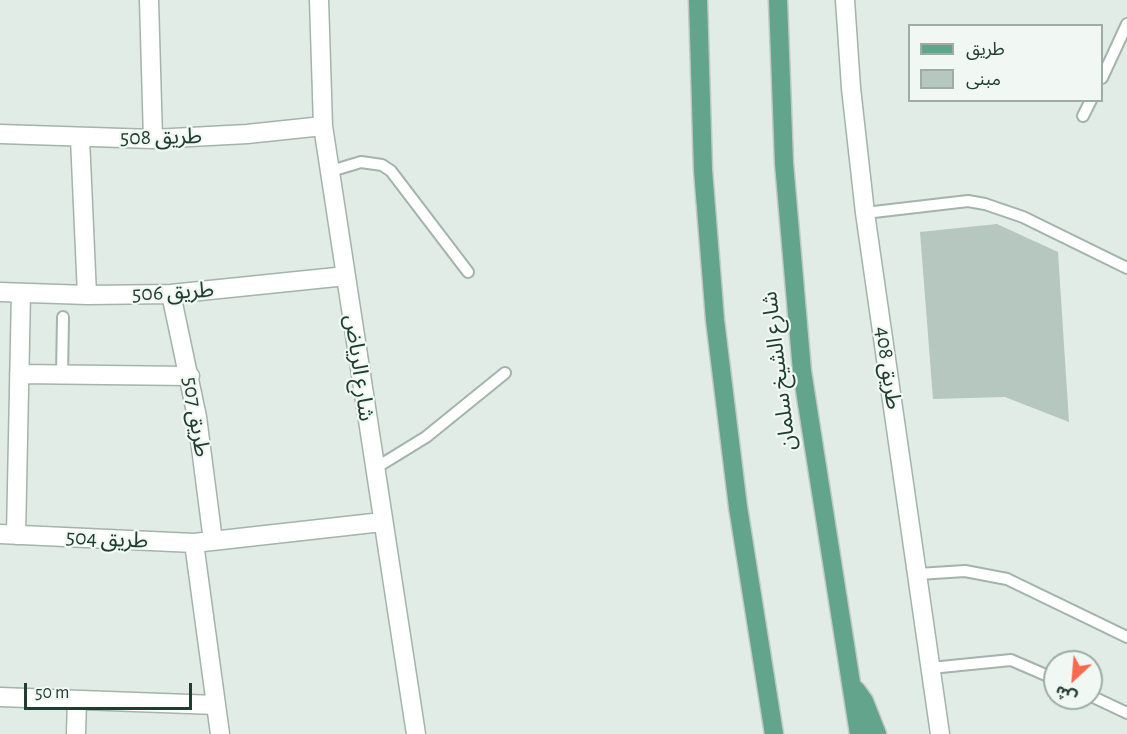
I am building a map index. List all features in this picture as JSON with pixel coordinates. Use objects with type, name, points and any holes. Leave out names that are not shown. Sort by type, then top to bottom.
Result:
[{"type":"main road","points":[[698,0],[702,159],[715,320],[736,495],[774,734]]},
{"type":"main road","name":"شارع الشيخ سلمان","points":[[778,0],[784,174],[799,349],[818,486],[859,734]]},
{"type":"main road","points":[[851,683],[864,701],[877,734]]},
{"type":"street","points":[[149,0],[153,139]]},
{"type":"street","name":"شارع الرياض","points":[[319,0],[322,126],[331,171],[382,522],[416,734]]},
{"type":"street","name":"طريق 408","points":[[844,0],[865,213],[940,734]]},
{"type":"street","name":"طريق 508","points":[[0,134],[153,139],[322,126]]},
{"type":"street","points":[[81,138],[87,295]]},
{"type":"street","name":"طريق 506","points":[[0,292],[87,295],[171,294],[346,276]]},
{"type":"street","points":[[8,534],[19,374],[21,293]]},
{"type":"street","name":"طريق 507","points":[[171,294],[190,376],[213,541]]},
{"type":"street","points":[[19,374],[190,376]]},
{"type":"street","points":[[213,541],[382,522]]},
{"type":"street","name":"طريق 504","points":[[8,534],[194,543],[213,541]]},
{"type":"street","points":[[194,543],[220,734]]},
{"type":"street","points":[[0,697],[216,705]]},
{"type":"street","points":[[76,734],[77,700]]},
{"type":"lane","points":[[1103,74],[1127,24]]},
{"type":"lane","points":[[1083,116],[1090,102]]},
{"type":"lane","points":[[331,171],[361,162],[382,165],[392,171],[468,272]]},
{"type":"lane","points":[[865,213],[968,201],[985,204],[1023,217],[1127,268]]},
{"type":"lane","points":[[62,375],[63,317]]},
{"type":"lane","points":[[374,469],[426,437],[506,373]]},
{"type":"lane","points":[[918,574],[965,571],[1007,579],[1127,637]]},
{"type":"lane","points":[[931,668],[1011,660],[1043,674]]},
{"type":"lane","points":[[1103,702],[1127,713]]},
{"type":"building","points":[[997,224],[1058,252],[1069,422],[1005,397],[933,399],[920,232]]}]
